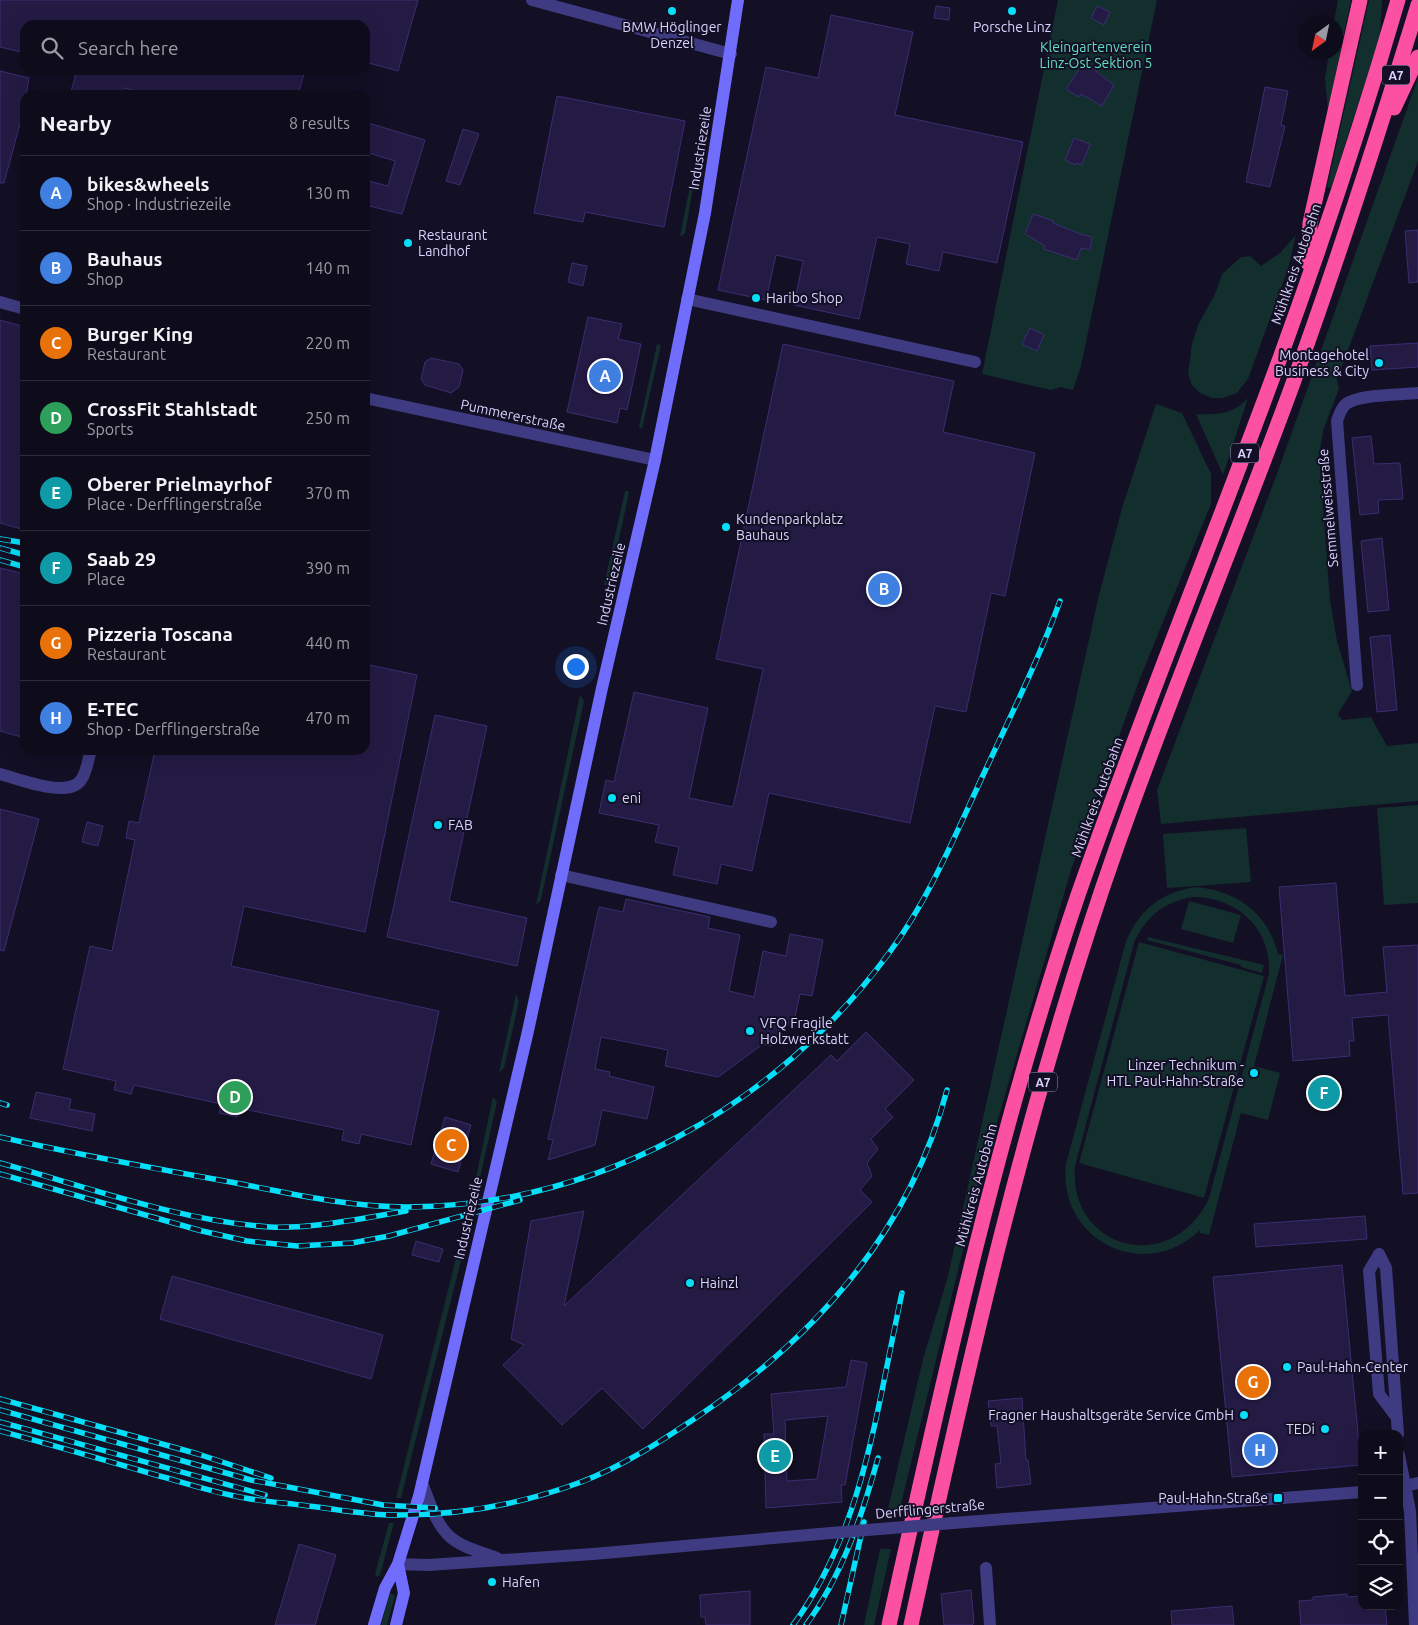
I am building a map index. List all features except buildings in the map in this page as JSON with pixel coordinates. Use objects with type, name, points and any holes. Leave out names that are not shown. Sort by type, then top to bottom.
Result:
[{"type":"highway","points":[[1307,282],[1310,223],[1360,0]]},
{"type":"highway","name":"Mühlkreis Autobahn","points":[[889,1625],[960,1310],[994,1178],[1040,1017],[1077,899],[1110,808],[1307,282],[1359,130],[1398,0]]},
{"type":"highway","name":"A7","points":[[911,1625],[980,1318],[1033,1116],[1073,981],[1116,850],[1293,383],[1374,145],[1418,4]]},
{"type":"highway","points":[[1374,145],[1418,57]]},
{"type":"main road","name":"Industriezeile","points":[[374,1625],[385,1588],[398,1564],[422,1483],[528,1031],[602,688],[655,460],[705,213],[738,0]]},
{"type":"main road","name":"Industriezeile","points":[[396,1625],[404,1593],[398,1564]]},
{"type":"street","points":[[532,0],[731,54]]},
{"type":"street","points":[[687,299],[975,362]]},
{"type":"street","points":[[0,302],[20,308]]},
{"type":"street","name":"Semmelweisstraße","points":[[1357,685],[1337,421],[1340,411],[1346,404],[1356,399],[1418,393]]},
{"type":"street","name":"Pummererstraße","points":[[370,399],[655,460]]},
{"type":"street","points":[[0,774],[60,789],[72,788],[81,780],[88,755]]},
{"type":"street","points":[[561,876],[771,922]]},
{"type":"street","points":[[1397,1418],[1379,1394],[1369,1271],[1379,1254],[1386,1268],[1397,1418],[1398,1430]]},
{"type":"street","name":"Derfflingerstraße","points":[[422,1483],[439,1523],[448,1535],[463,1545],[502,1560]]},
{"type":"street","points":[[1403,1486],[1418,1483]]},
{"type":"street","points":[[1403,1489],[1410,1512],[1414,1625]]},
{"type":"street","name":"Derfflingerstraße","points":[[398,1564],[428,1565],[502,1560],[953,1522],[1358,1492]]},
{"type":"street","points":[[986,1568],[990,1625]]},
{"type":"green space","name":"Kleingartenverein Linz-Ost Sektion 5","points":[[1058,0],[1157,0],[1081,366],[1073,390],[1061,387],[1051,390],[982,374]]},
{"type":"green space","points":[[1338,0],[1351,0],[1343,39],[1343,15],[1335,15]]},
{"type":"green space","points":[[1369,0],[1382,0],[1380,36],[1331,188],[1327,187]]},
{"type":"green space","points":[[1328,60],[1339,60],[1328,111],[1325,78]]},
{"type":"green space","points":[[1418,78],[1418,161],[1337,380],[1339,389],[1324,428],[1319,454],[1330,600],[1337,641],[1352,691],[1338,714],[1342,720],[1371,717],[1387,746],[1418,743],[1418,801],[1161,824],[1157,790],[1278,471]]},
{"type":"green space","points":[[694,166],[694,182],[685,234],[680,236]]},
{"type":"green space","points":[[1296,235],[1288,269],[1248,379],[1237,393],[1223,398],[1212,398],[1200,393],[1192,385],[1188,374],[1192,344],[1198,325],[1215,294],[1222,274],[1241,257],[1250,256],[1261,266],[1280,253]]},
{"type":"green space","points":[[657,344],[661,345],[642,429],[639,427]]},
{"type":"green space","points":[[1248,398],[1223,475],[1196,414],[1225,412],[1237,407]]},
{"type":"green space","points":[[1156,404],[1182,413],[1211,474],[1211,504],[1139,681],[1072,867],[979,1184],[900,1508],[888,1509],[923,1359],[948,1276],[1098,599],[1122,508]]},
{"type":"green space","points":[[625,491],[629,493],[609,585],[604,585]]},
{"type":"green space","points":[[580,695],[584,701],[541,900],[536,905]]},
{"type":"green space","points":[[1418,805],[1418,903],[1384,905],[1377,808]]},
{"type":"green space","points":[[1246,828],[1251,882],[1167,888],[1163,834]]},
{"type":"green space","points":[[1196,887],[1211,889],[1237,899],[1249,907],[1267,927],[1274,940],[1278,954],[1283,955],[1254,1066],[1280,1073],[1268,1120],[1241,1113],[1209,1235],[1200,1233],[1200,1230],[1178,1246],[1155,1253],[1131,1253],[1109,1246],[1090,1233],[1075,1214],[1067,1191],[1066,1164],[1126,941],[1145,911],[1163,898],[1184,889]],"holes":[[[1193,897],[1209,898],[1237,909],[1258,930],[1265,943],[1269,974],[1209,1198],[1192,1223],[1171,1238],[1148,1245],[1125,1243],[1104,1234],[1088,1217],[1077,1194],[1075,1166],[1134,943],[1150,918],[1173,902]]]},
{"type":"green space","points":[[1189,901],[1241,915],[1233,943],[1181,929]]},
{"type":"green space","points":[[1148,937],[1264,965],[1262,973],[1241,967],[1241,965],[1147,940]]},
{"type":"green space","points":[[1139,942],[1264,976],[1204,1198],[1079,1163]]},
{"type":"green space","points":[[516,994],[519,1002],[504,1068],[499,1072]]},
{"type":"green space","points":[[493,1097],[497,1102],[477,1191],[473,1191]]},
{"type":"green space","points":[[471,1221],[401,1498],[396,1498],[465,1222]]},
{"type":"green space","points":[[389,1523],[394,1523],[380,1575],[377,1577],[375,1574]]},
{"type":"green space","points":[[880,1549],[891,1549],[874,1625],[864,1625]]},
{"type":"green space","points":[[390,1593],[395,1596],[387,1625],[381,1625]]},
{"type":"railway","points":[[0,539],[20,542]]},
{"type":"railway","points":[[0,548],[20,554]]},
{"type":"railway","points":[[0,560],[20,566]]},
{"type":"railway","points":[[0,1137],[118,1162],[321,1199],[364,1205],[407,1207],[478,1202],[547,1188],[614,1167],[678,1137],[738,1100],[793,1057],[844,1008],[904,932],[941,865],[1024,687],[1060,601]]},
{"type":"railway","points":[[0,1431],[200,1488],[261,1501],[369,1514],[438,1514],[487,1508],[534,1497],[581,1482],[626,1461],[697,1417],[740,1386],[781,1352],[819,1315],[853,1276],[883,1234],[909,1189],[931,1141],[947,1090]]},
{"type":"railway","points":[[0,1103],[7,1105]]},
{"type":"railway","points":[[0,1163],[134,1202],[236,1224],[270,1227],[303,1226],[406,1211]]},
{"type":"railway","points":[[0,1174],[202,1231],[247,1241],[297,1246],[352,1243],[389,1236],[520,1200]]},
{"type":"railway","points":[[793,1625],[817,1588],[836,1549],[852,1508],[865,1465],[902,1293]]},
{"type":"railway","points":[[0,1399],[198,1454],[271,1478]]},
{"type":"railway","points":[[0,1410],[251,1480],[383,1505],[435,1508]]},
{"type":"railway","points":[[0,1422],[265,1495]]},
{"type":"railway","points":[[806,1625],[819,1606],[850,1545],[878,1458]]},
{"type":"railway","points":[[841,1625],[864,1522]]},
{"type":"place","name":"BMW Höglinger Denzel","points":[[672,11]]},
{"type":"place","name":"Porsche Linz","points":[[1012,11]]},
{"type":"place","name":"Restaurant Landhof","points":[[408,243]]},
{"type":"place","name":"Haribo Shop","points":[[756,298]]},
{"type":"place","name":"Montagehotel Business & City","points":[[1379,363]]},
{"type":"place","name":"bikes&wheels","points":[[605,376]]},
{"type":"place","name":"Kundenparkplatz Bauhaus","points":[[726,527]]},
{"type":"place","name":"Bauhaus","points":[[884,589]]},
{"type":"place","name":"eni","points":[[612,798]]},
{"type":"place","name":"FAB","points":[[438,825]]},
{"type":"place","name":"VFQ Fragile Holzwerkstatt","points":[[750,1031]]},
{"type":"place","name":"Linzer Technikum - HTL Paul-Hahn-Straße","points":[[1254,1073]]},
{"type":"place","name":"Saab 29","points":[[1324,1093]]},
{"type":"place","name":"CrossFit Stahlstadt","points":[[235,1097]]},
{"type":"place","name":"Burger King","points":[[451,1145]]},
{"type":"place","name":"Hainzl","points":[[690,1283]]},
{"type":"place","name":"Paul-Hahn-Center","points":[[1287,1367]]},
{"type":"place","name":"Pizzeria Toscana","points":[[1253,1382]]},
{"type":"place","name":"Fragner Haushaltsgeräte Service GmbH","points":[[1244,1415]]},
{"type":"place","name":"TEDi","points":[[1325,1429]]},
{"type":"place","name":"E-TEC","points":[[1260,1450]]},
{"type":"place","name":"Oberer Prielmayrhof","points":[[775,1456]]},
{"type":"place","name":"Paul-Hahn-Straße","points":[[1278,1498]]},
{"type":"place","name":"Hafen","points":[[492,1582]]}]
